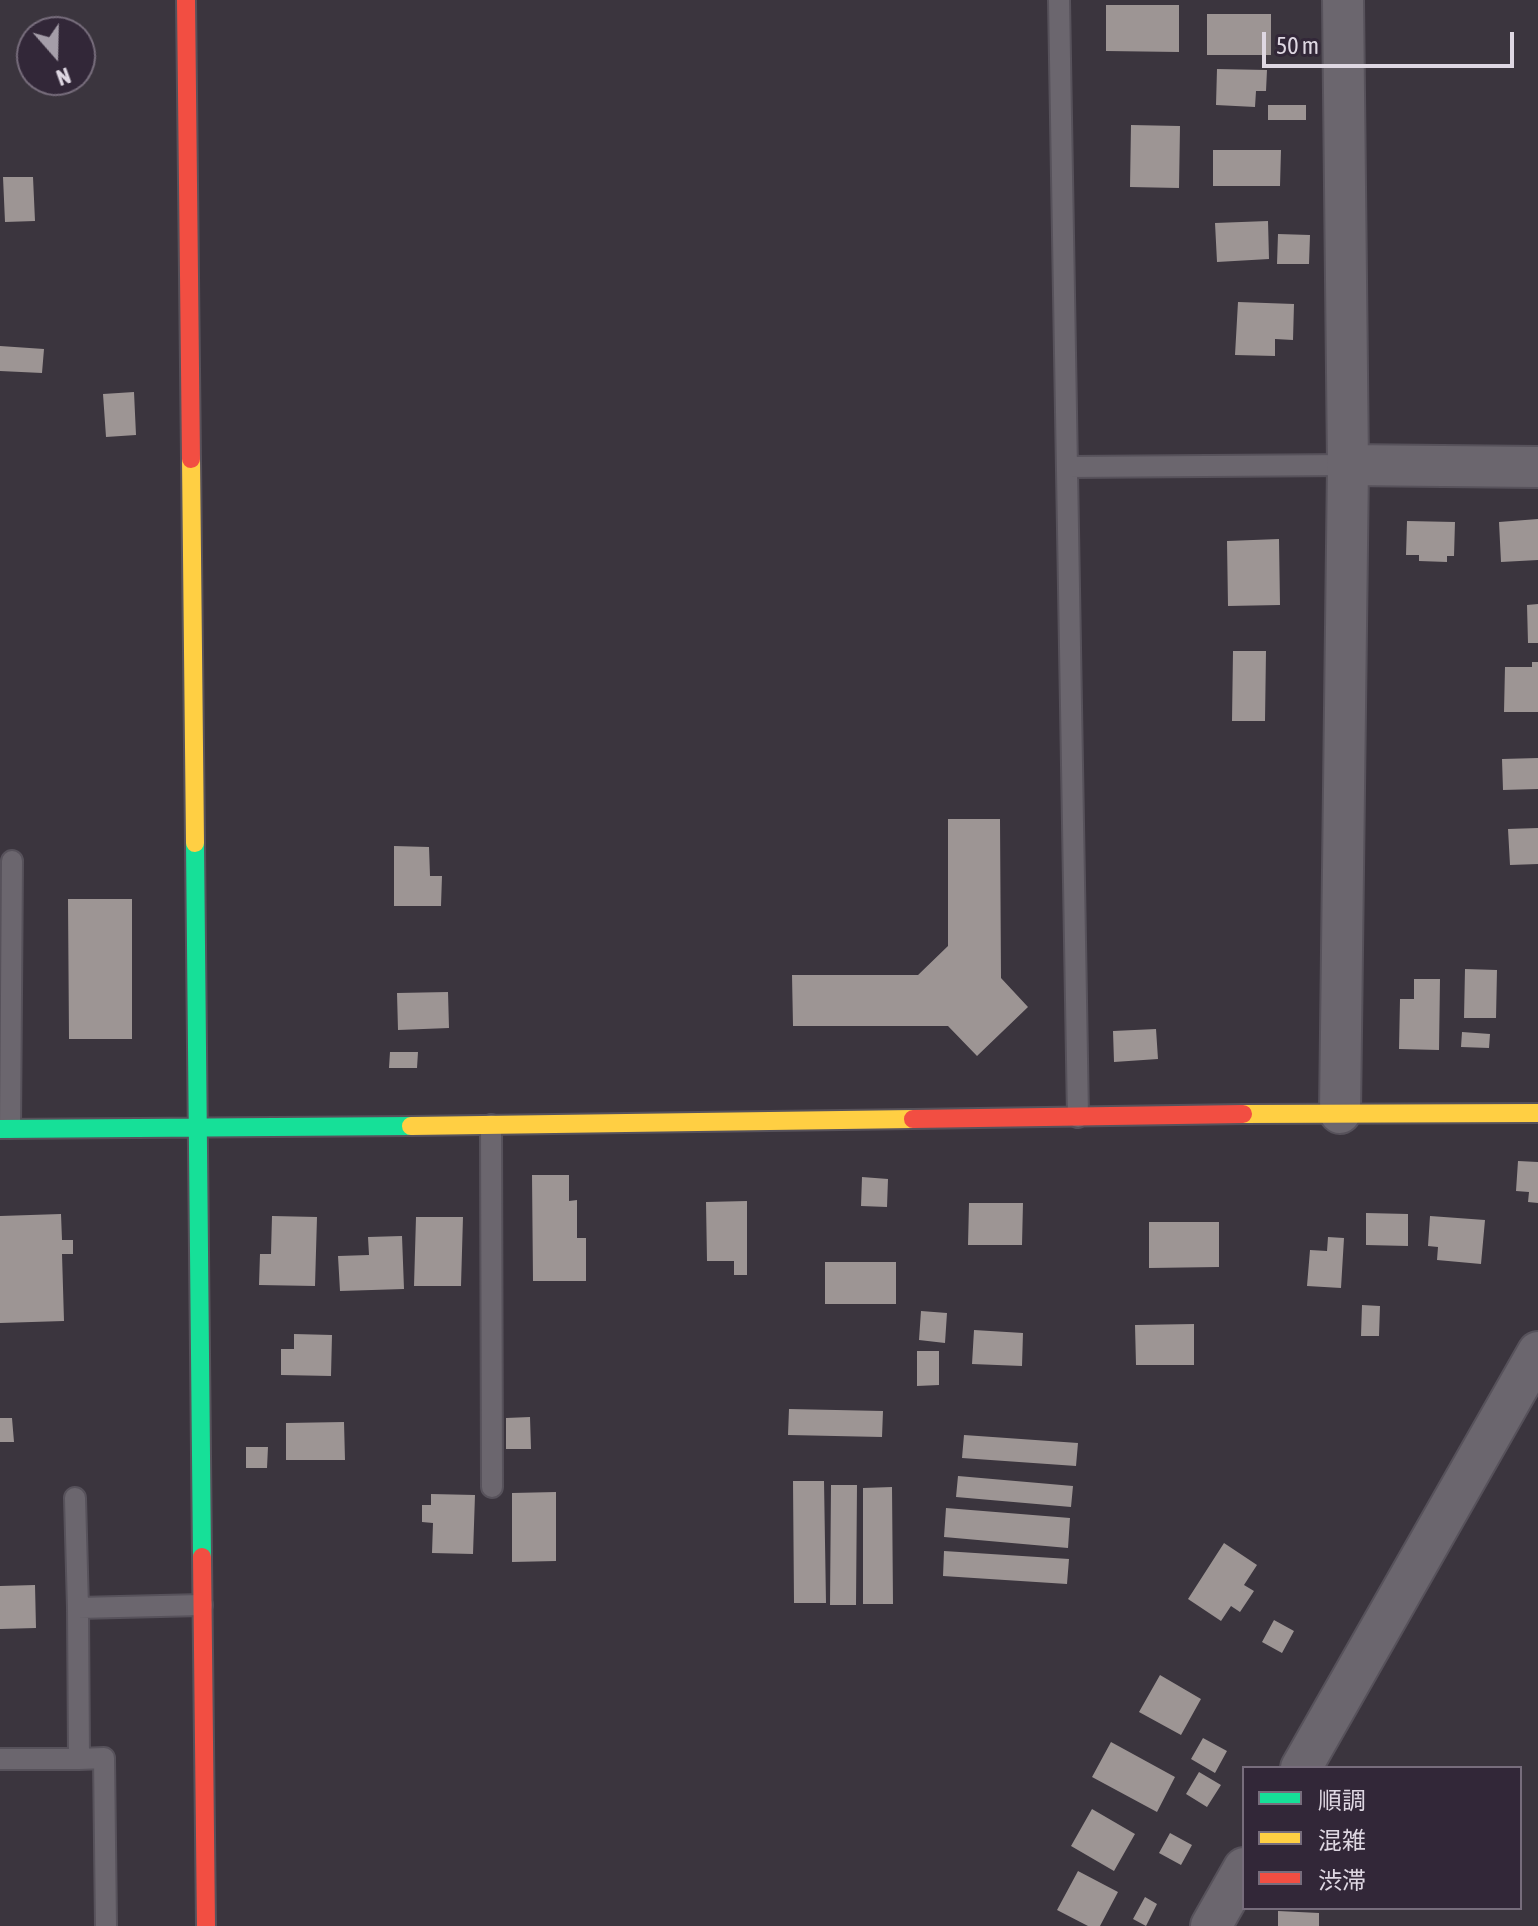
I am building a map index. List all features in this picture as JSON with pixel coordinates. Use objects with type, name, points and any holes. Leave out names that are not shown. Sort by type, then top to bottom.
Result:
[{"type":"street","points":[[186,0],[206,1926]]},
{"type":"street","points":[[1340,1113],[1348,465],[1343,0]]},
{"type":"street","points":[[1348,465],[1538,467]]},
{"type":"street","points":[[5,1128],[1538,1113]]},
{"type":"street","points":[[1302,1766],[1538,1352]]},
{"type":"street","points":[[1211,1926],[1242,1872]]},
{"type":"lane","points":[[1059,0],[1078,1117]]},
{"type":"lane","points":[[1067,467],[1348,465]]},
{"type":"lane","points":[[5,1128],[12,861]]},
{"type":"lane","points":[[491,1125],[492,1487]]},
{"type":"lane","points":[[75,1498],[79,1759]]},
{"type":"lane","points":[[78,1608],[202,1605]]},
{"type":"lane","points":[[0,1759],[104,1758],[106,1926]]},
{"type":"building","points":[[1106,5],[1179,5],[1179,52],[1106,51]]},
{"type":"building","points":[[1207,14],[1271,14],[1271,55],[1207,55]]},
{"type":"building","points":[[1217,69],[1267,70],[1266,91],[1256,91],[1255,107],[1216,105]]},
{"type":"building","points":[[1268,105],[1306,105],[1306,120],[1268,120]]},
{"type":"building","points":[[1131,125],[1180,126],[1179,188],[1130,187]]},
{"type":"building","points":[[1213,150],[1281,150],[1280,186],[1213,186]]},
{"type":"building","points":[[3,177],[33,177],[35,221],[5,222]]},
{"type":"building","points":[[1268,221],[1269,259],[1217,262],[1215,223]]},
{"type":"building","points":[[1278,234],[1310,235],[1309,264],[1277,264]]},
{"type":"building","points":[[1238,302],[1294,304],[1293,340],[1275,339],[1275,356],[1235,355]]},
{"type":"building","points":[[0,346],[44,349],[42,373],[0,371]]},
{"type":"building","points":[[134,392],[136,435],[106,437],[103,394]]},
{"type":"building","points":[[1538,519],[1538,560],[1501,562],[1499,522]]},
{"type":"building","points":[[1407,521],[1455,522],[1454,556],[1447,556],[1447,562],[1419,561],[1419,555],[1406,555]]},
{"type":"building","points":[[1279,539],[1280,605],[1228,606],[1227,541]]},
{"type":"building","points":[[1538,604],[1538,643],[1528,643],[1527,605]]},
{"type":"building","points":[[1233,651],[1266,651],[1265,721],[1232,721]]},
{"type":"building","points":[[1532,662],[1538,662],[1538,712],[1504,712],[1505,667],[1532,667]]},
{"type":"building","points":[[1538,758],[1538,789],[1503,790],[1502,759]]},
{"type":"building","points":[[948,819],[1000,819],[1001,978],[1028,1007],[977,1056],[948,1026],[793,1026],[792,975],[918,975],[948,946]]},
{"type":"building","points":[[1538,828],[1538,864],[1510,865],[1508,829]]},
{"type":"building","points":[[394,846],[429,847],[430,876],[442,876],[441,906],[394,906]]},
{"type":"building","points":[[68,899],[132,899],[132,1039],[69,1039]]},
{"type":"building","points":[[1465,969],[1497,970],[1496,1018],[1464,1018]]},
{"type":"building","points":[[1414,979],[1440,979],[1439,1050],[1399,1049],[1400,999],[1414,999]]},
{"type":"building","points":[[448,992],[449,1028],[398,1030],[397,993]]},
{"type":"building","points":[[1156,1029],[1158,1059],[1114,1062],[1113,1031]]},
{"type":"building","points":[[1462,1032],[1490,1034],[1489,1048],[1461,1047]]},
{"type":"building","points":[[390,1052],[418,1052],[417,1068],[389,1068]]},
{"type":"building","points":[[1518,1161],[1538,1162],[1538,1203],[1528,1202],[1529,1192],[1516,1191]]},
{"type":"building","points":[[532,1175],[569,1175],[569,1201],[577,1200],[577,1238],[586,1238],[586,1281],[533,1281]]},
{"type":"building","points":[[862,1177],[888,1179],[887,1207],[861,1206]]},
{"type":"building","points":[[747,1201],[747,1275],[734,1275],[734,1261],[707,1261],[706,1202]]},
{"type":"building","points":[[969,1203],[1023,1203],[1022,1245],[968,1245]]},
{"type":"building","points":[[1366,1213],[1408,1214],[1408,1246],[1366,1245]]},
{"type":"building","points":[[61,1214],[62,1240],[73,1240],[73,1254],[62,1254],[64,1321],[0,1323],[0,1216]]},
{"type":"building","points":[[272,1216],[317,1217],[315,1286],[259,1285],[260,1254],[271,1254]]},
{"type":"building","points":[[1430,1216],[1485,1220],[1481,1264],[1437,1260],[1438,1247],[1428,1246]]},
{"type":"building","points":[[416,1217],[463,1217],[461,1286],[414,1286]]},
{"type":"building","points":[[1149,1222],[1219,1222],[1219,1267],[1149,1268]]},
{"type":"building","points":[[402,1236],[404,1289],[340,1291],[338,1256],[369,1255],[368,1237]]},
{"type":"building","points":[[1328,1237],[1344,1238],[1341,1288],[1307,1286],[1310,1250],[1327,1251]]},
{"type":"building","points":[[825,1262],[896,1262],[896,1304],[825,1304]]},
{"type":"building","points":[[1362,1305],[1380,1306],[1379,1336],[1361,1336]]},
{"type":"building","points":[[921,1311],[947,1313],[945,1343],[919,1340]]},
{"type":"building","points":[[1194,1324],[1194,1365],[1136,1365],[1135,1325]]},
{"type":"building","points":[[974,1330],[1023,1333],[1022,1366],[972,1364]]},
{"type":"building","points":[[294,1334],[332,1335],[331,1376],[281,1375],[281,1349],[294,1349]]},
{"type":"building","points":[[917,1351],[939,1351],[939,1385],[917,1386]]},
{"type":"building","points":[[789,1409],[883,1411],[882,1437],[788,1435]]},
{"type":"building","points":[[530,1417],[531,1449],[506,1449],[506,1418]]},
{"type":"building","points":[[0,1418],[12,1418],[14,1442],[0,1442]]},
{"type":"building","points":[[344,1422],[345,1460],[286,1460],[286,1423]]},
{"type":"building","points":[[964,1435],[1078,1443],[1076,1466],[962,1458]]},
{"type":"building","points":[[246,1447],[268,1447],[267,1468],[246,1468]]},
{"type":"building","points":[[958,1476],[1073,1486],[1071,1507],[956,1497]]},
{"type":"building","points":[[793,1481],[824,1481],[826,1603],[794,1603]]},
{"type":"building","points":[[831,1485],[857,1485],[856,1605],[830,1605]]},
{"type":"building","points":[[892,1487],[893,1604],[863,1604],[863,1488]]},
{"type":"building","points":[[556,1492],[556,1561],[512,1562],[512,1493]]},
{"type":"building","points":[[431,1494],[475,1495],[473,1554],[432,1553],[433,1523],[422,1522],[422,1505],[431,1505]]},
{"type":"building","points":[[946,1508],[1070,1518],[1068,1548],[944,1537]]},
{"type":"building","points":[[1224,1543],[1257,1565],[1244,1585],[1254,1591],[1240,1612],[1231,1606],[1221,1621],[1188,1599]]},
{"type":"building","points":[[944,1551],[1069,1559],[1067,1584],[943,1576]]},
{"type":"building","points":[[35,1585],[36,1628],[0,1629],[0,1586]]},
{"type":"building","points":[[1274,1620],[1294,1631],[1282,1653],[1262,1642]]},
{"type":"building","points":[[1160,1675],[1201,1699],[1181,1735],[1139,1712]]},
{"type":"building","points":[[1203,1738],[1227,1751],[1215,1773],[1191,1759]]},
{"type":"building","points":[[1111,1742],[1175,1777],[1157,1812],[1092,1777]]},
{"type":"building","points":[[1199,1772],[1221,1785],[1207,1807],[1186,1794]]},
{"type":"building","points":[[1092,1809],[1135,1834],[1114,1871],[1071,1846]]},
{"type":"building","points":[[1170,1833],[1192,1845],[1181,1865],[1159,1853]]},
{"type":"building","points":[[1078,1871],[1118,1892],[1100,1926],[1088,1926],[1057,1910]]},
{"type":"building","points":[[1145,1897],[1157,1904],[1146,1926],[1133,1919]]},
{"type":"building","points":[[1278,1911],[1319,1913],[1319,1926],[1278,1926]]},
{"type":"traffic: fast","points":[[195,843],[202,1557]]},
{"type":"traffic: fast","points":[[0,1129],[411,1126]]},
{"type":"traffic: slow","points":[[191,459],[195,843]]},
{"type":"traffic: slow","points":[[1243,1114],[1538,1113]]},
{"type":"traffic: slow","points":[[411,1126],[913,1119]]},
{"type":"traffic: jam","points":[[186,0],[191,459]]},
{"type":"traffic: jam","points":[[913,1119],[1243,1114]]},
{"type":"traffic: jam","points":[[202,1557],[206,1926]]}]
